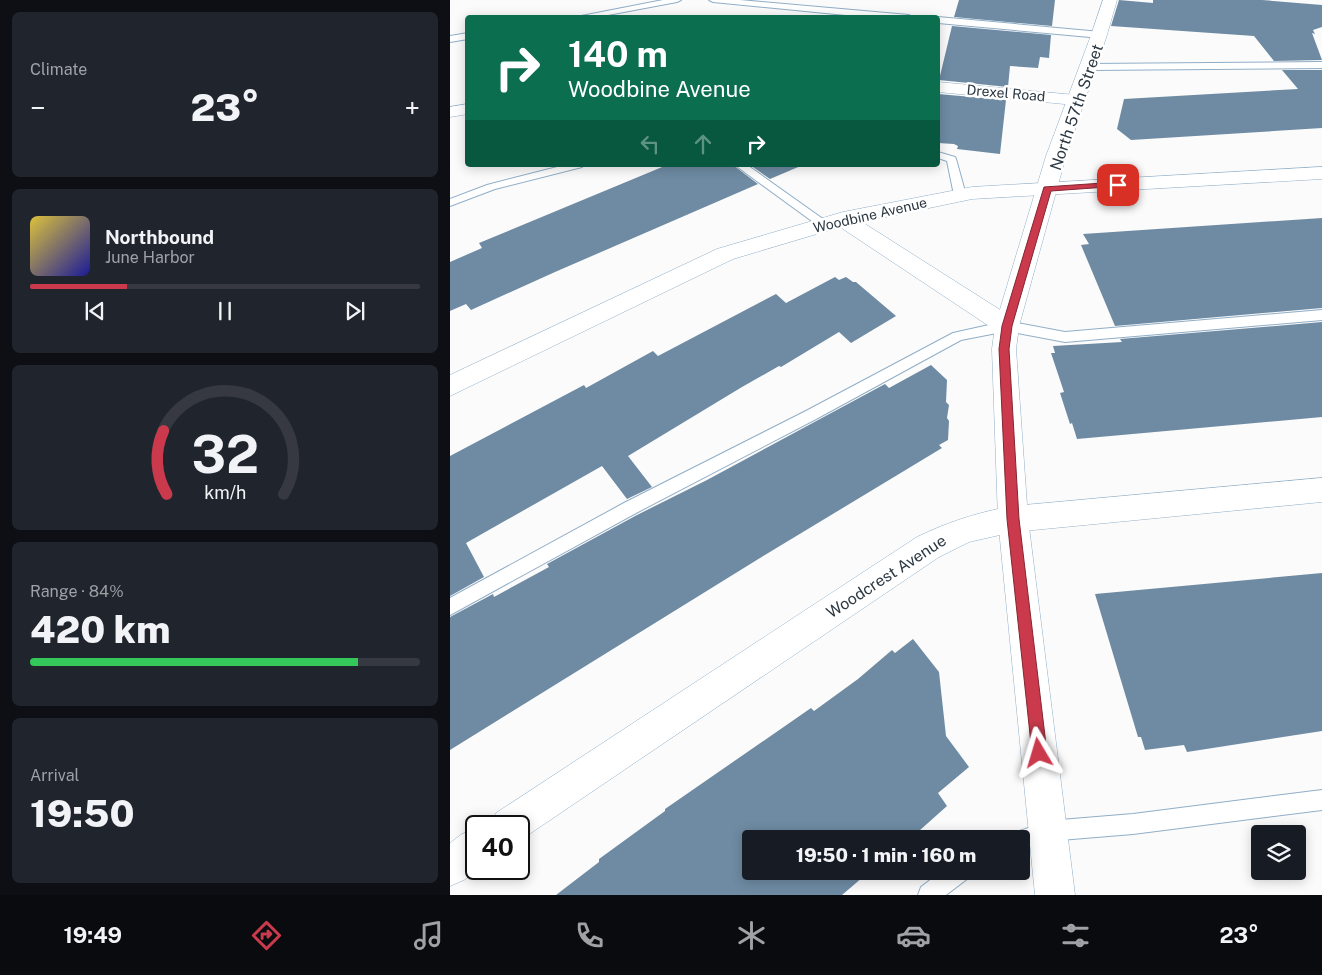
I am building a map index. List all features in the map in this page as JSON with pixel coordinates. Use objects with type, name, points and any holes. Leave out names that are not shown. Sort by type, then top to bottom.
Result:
[{"type":"street","name":"North 57th Street","points":[[1055,895],[1013,519],[1004,349],[1007,326],[1047,189],[1075,100],[1101,35],[1110,0]]},
{"type":"street","name":"Drexel Road","points":[[940,87],[1075,100]]},
{"type":"street","points":[[450,112],[465,109]]},
{"type":"street","name":"Woodbine Avenue","points":[[450,386],[726,254],[833,221],[972,193],[1322,173]]},
{"type":"street","points":[[833,221],[1007,326]]},
{"type":"street","name":"Woodcrest Avenue","points":[[526,815],[928,547],[947,536],[971,526],[1013,519],[1322,490]]},
{"type":"street","points":[[450,866],[465,856]]},
{"type":"lane","points":[[591,15],[677,0]]},
{"type":"lane","points":[[713,0],[876,15]]},
{"type":"lane","points":[[940,20],[1101,35]]},
{"type":"lane","points":[[450,39],[465,36]]},
{"type":"lane","points":[[1089,67],[1322,65]]},
{"type":"lane","points":[[940,156],[951,159],[960,195]]},
{"type":"lane","points":[[450,203],[491,187],[570,167]]},
{"type":"lane","points":[[743,167],[833,221]]},
{"type":"lane","points":[[450,607],[630,508],[958,336],[1007,326],[1065,337],[1322,315]]},
{"type":"lane","points":[[1030,837],[1048,831],[1133,824],[1322,800]]},
{"type":"lane","points":[[929,895],[948,880]]},
{"type":"building","points":[[959,0],[1055,0],[1052,26],[954,17]]},
{"type":"building","points":[[1119,0],[1153,3],[1153,0],[1262,0],[1322,5],[1322,27],[1313,30],[1315,34],[1312,33],[1322,60],[1274,61],[1254,36],[1111,26]]},
{"type":"building","points":[[952,26],[1051,35],[1049,58],[1040,57],[1038,68],[1010,66],[1008,87],[940,80]]},
{"type":"building","points":[[1282,70],[1322,70],[1322,128],[1131,140],[1117,129],[1124,99],[1298,89]]},
{"type":"building","points":[[940,94],[1006,100],[1000,154],[957,149],[958,146],[940,143]]},
{"type":"building","points":[[662,167],[736,167],[758,184],[471,310],[466,304],[450,311],[450,262],[482,248],[479,243]]},
{"type":"building","points":[[753,167],[798,167],[770,179]]},
{"type":"building","points":[[1322,218],[1322,308],[1115,326],[1081,245],[1089,244],[1083,234]]},
{"type":"building","points":[[835,277],[839,280],[846,277],[856,282],[896,316],[851,343],[839,332],[781,367],[779,366],[742,387],[628,456],[652,487],[627,499],[602,466],[466,543],[484,577],[450,596],[450,456],[584,385],[586,388],[653,351],[658,356],[776,294],[786,303]]},
{"type":"building","points":[[1322,322],[1322,417],[1077,439],[1060,393],[1064,392],[1051,353],[1055,353],[1053,346],[1122,342],[1120,339]]},
{"type":"building","points":[[931,365],[947,380],[946,402],[949,405],[947,418],[949,421],[948,440],[939,445],[942,448],[450,750],[450,617],[493,594],[494,597],[549,567],[547,564],[885,384],[889,388]]},
{"type":"building","points":[[1322,573],[1322,731],[1187,752],[1184,745],[1145,750],[1141,737],[1138,737],[1095,594]]},
{"type":"building","points":[[913,639],[939,672],[946,736],[969,767],[938,793],[947,806],[920,830],[742,830],[742,880],[860,880],[842,895],[556,895],[599,862],[599,859],[665,811],[665,809],[811,708],[814,711],[858,679],[892,650],[895,653]]},
{"type":"route","points":[[1039,753],[1013,519],[1004,349],[1007,326],[1047,189],[1118,185]]}]
